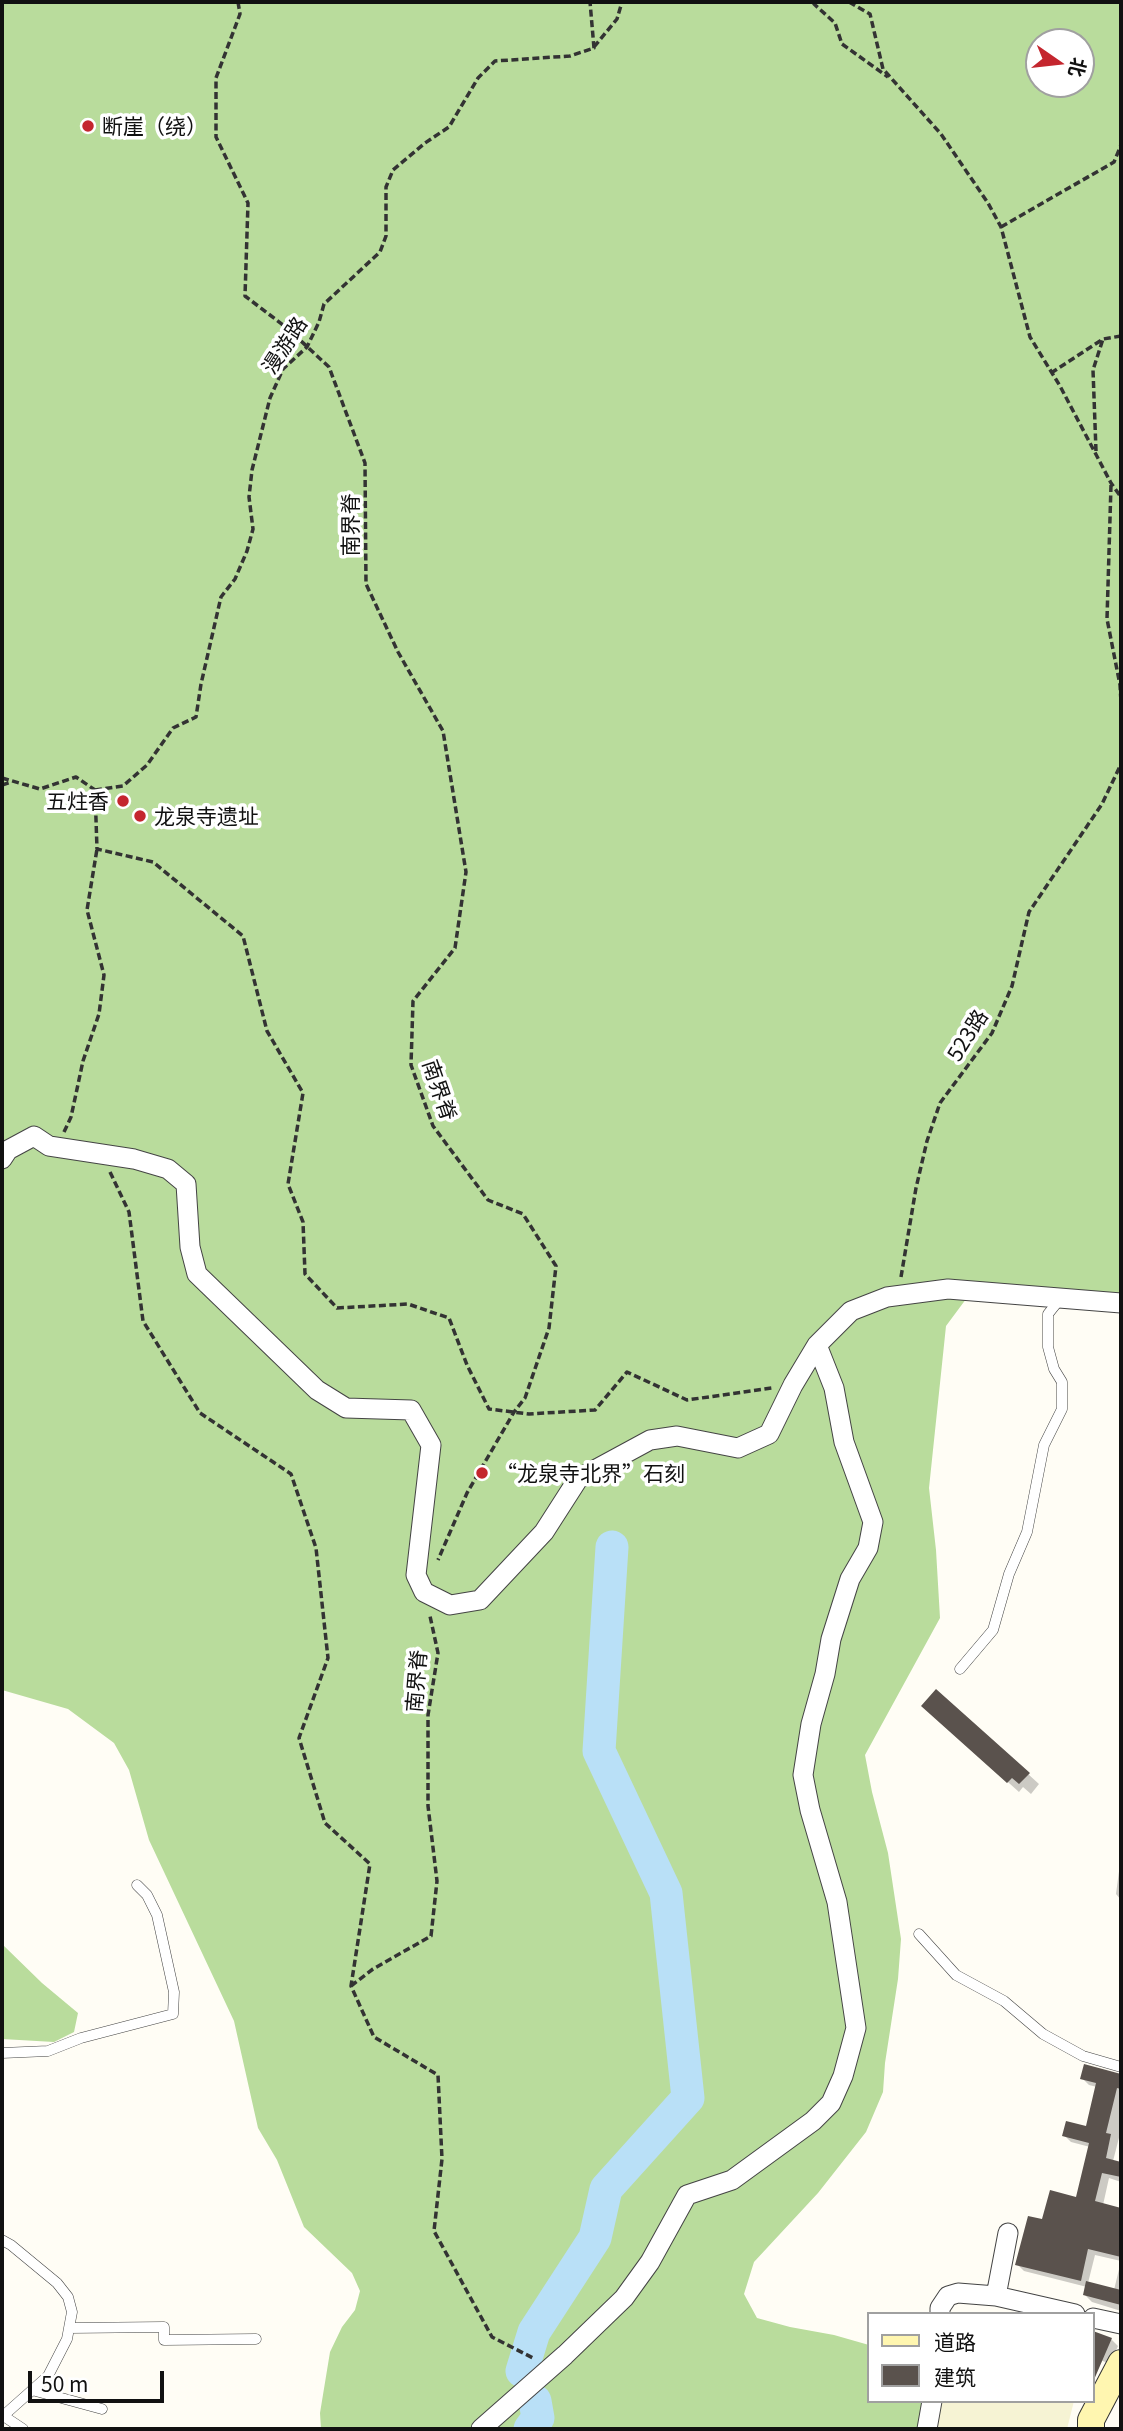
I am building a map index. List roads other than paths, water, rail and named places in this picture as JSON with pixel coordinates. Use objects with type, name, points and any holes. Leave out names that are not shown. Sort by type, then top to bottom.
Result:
[{"type":"street","points":[[2,1159],[8,1150],[34,1136],[49,1146],[134,1159],[169,1169],[186,1184],[190,1247],[197,1274],[317,1390],[346,1408],[411,1410],[431,1446],[416,1575],[424,1592],[450,1605],[480,1600],[544,1532],[578,1479],[650,1440],[677,1436],[738,1448],[769,1434],[793,1385],[817,1345],[851,1311],[887,1297],[948,1289],[1121,1303]]},
{"type":"street","points":[[481,2429],[624,2298],[650,2262],[687,2195],[732,2180],[813,2121],[831,2103],[842,2076],[856,2028],[837,1902],[810,1810],[803,1775],[811,1724],[825,1674],[831,1639],[850,1579],[868,1548],[873,1521],[844,1442],[834,1388],[817,1345]]},
{"type":"street","points":[[996,2296],[1008,2233]]},
{"type":"street","points":[[940,2312],[948,2296],[958,2292],[996,2296],[1066,2312]]},
{"type":"street","points":[[1095,2318],[1121,2324]]},
{"type":"street","points":[[1091,2429],[1091,2420],[1121,2362]]},
{"type":"street","points":[[927,2429],[932,2403]]},
{"type":"lane","points":[[960,1669],[993,1630],[1009,1574],[1027,1532],[1044,1445],[1062,1409],[1062,1382],[1054,1369],[1048,1347],[1048,1314],[1061,1299]]},
{"type":"lane","points":[[2,2053],[48,2051],[81,2038],[173,2014],[174,1992],[157,1915],[147,1895],[137,1885]]},
{"type":"lane","points":[[919,1934],[956,1975],[1004,2001],[1043,2034],[1083,2056],[1121,2067]]},
{"type":"lane","points":[[2,2240],[57,2283],[68,2297],[72,2312],[67,2339],[48,2376],[2,2416],[23,2429]]},
{"type":"lane","points":[[69,2328],[164,2327],[163,2340],[256,2339]]},
{"type":"lane","points":[[32,2390],[102,2409]]},
{"type":"waterway","points":[[522,2371],[534,2332],[595,2238],[606,2189],[688,2098],[666,1893],[599,1751],[612,1547]]},
{"type":"waterway","points":[[530,2429],[538,2418],[535,2401]]},
{"type":"place","name":"断崖（绕）","points":[[88,126]]},
{"type":"place","name":"五炷香","points":[[123,801]]},
{"type":"place","name":"龙泉寺遗址","points":[[140,816]]},
{"type":"place","name":"“龙泉寺北界”石刻","points":[[482,1473]]}]
